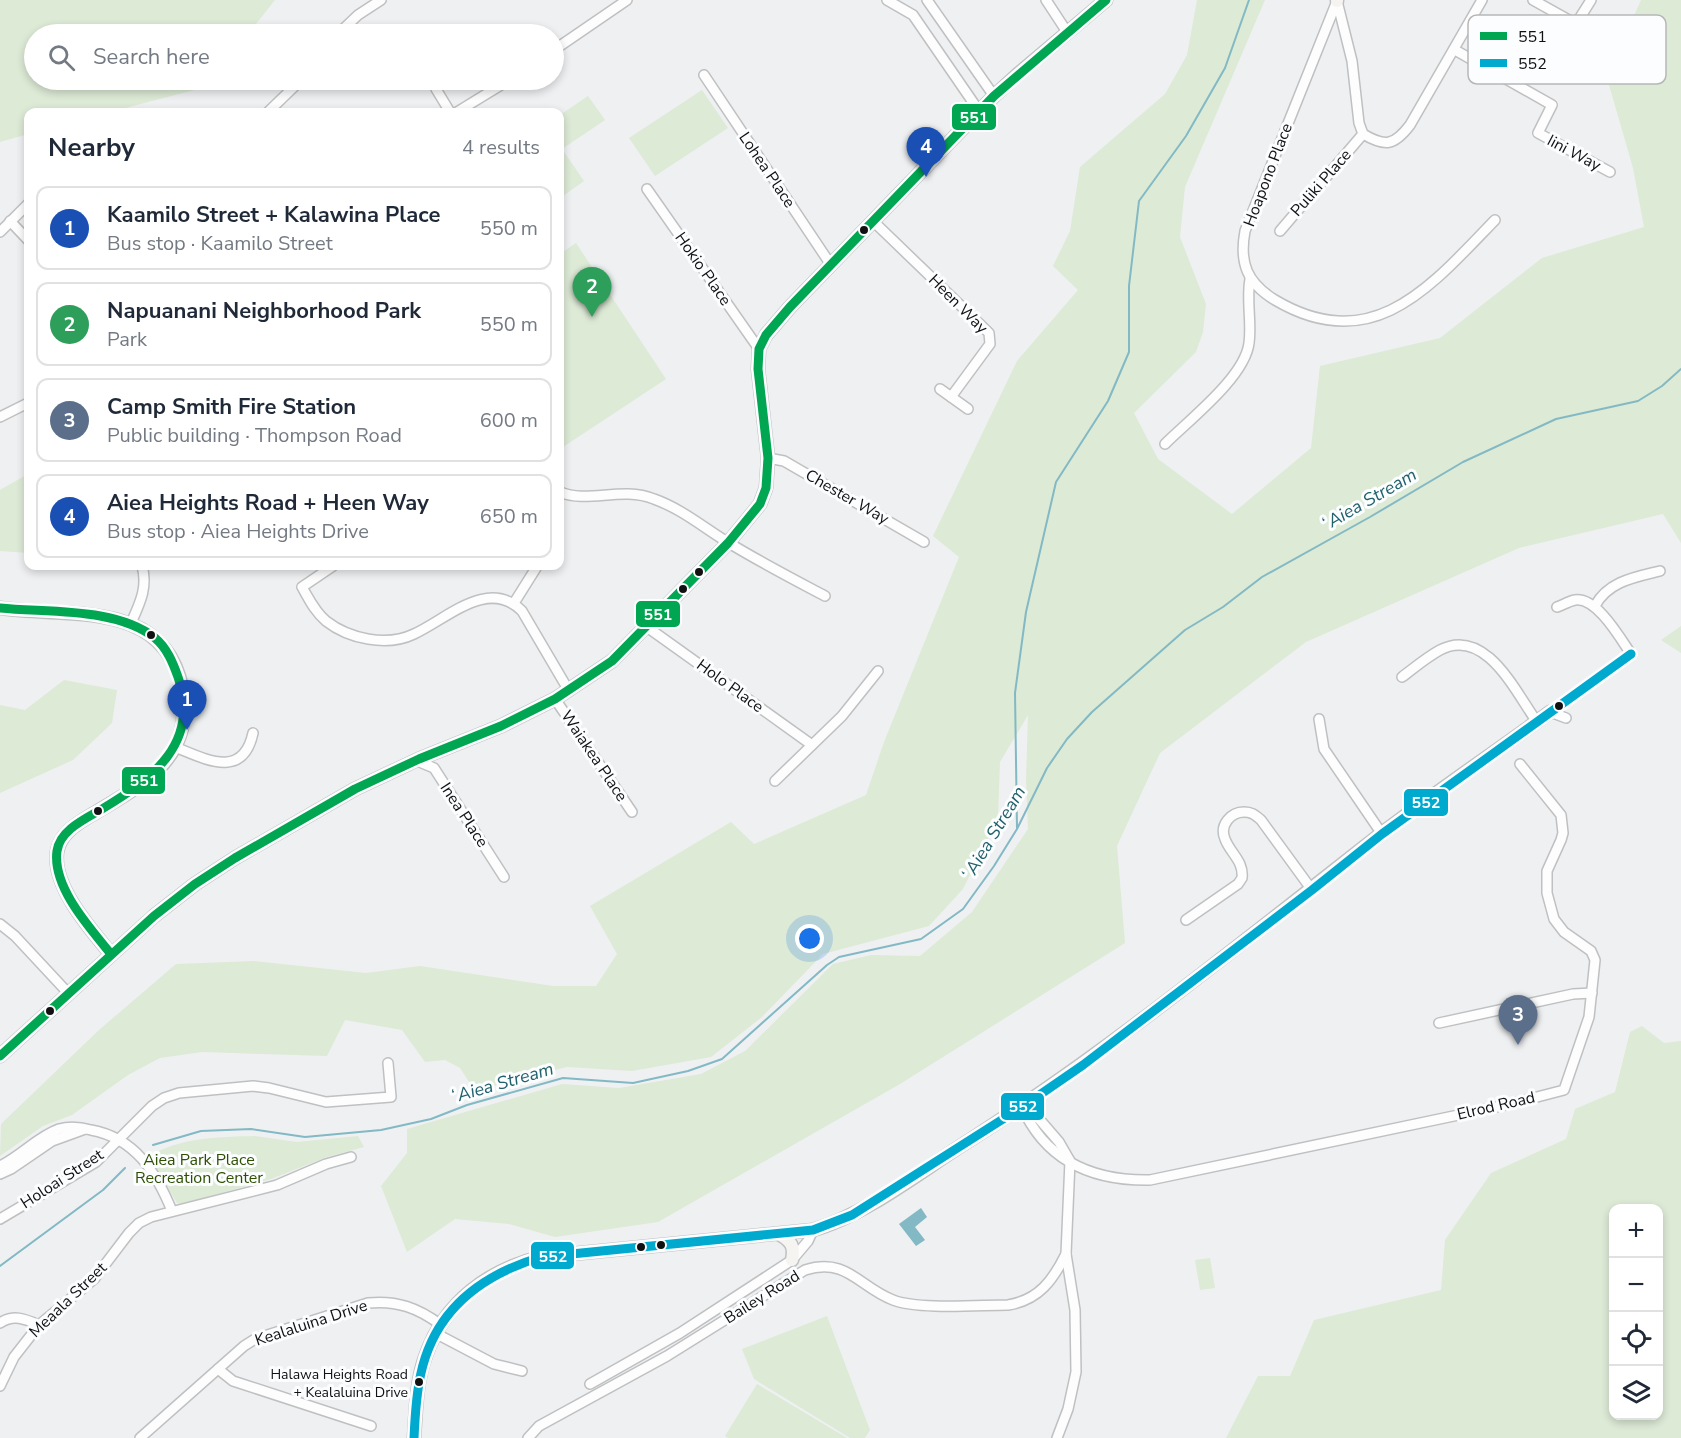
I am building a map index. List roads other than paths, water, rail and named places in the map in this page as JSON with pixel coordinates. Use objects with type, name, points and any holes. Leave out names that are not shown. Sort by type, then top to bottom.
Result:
[{"type":"street","points":[[349,24],[381,0]]},
{"type":"street","points":[[609,0],[614,9]]},
{"type":"street","points":[[564,43],[627,0]]},
{"type":"street","points":[[887,0],[914,15],[979,111]]},
{"type":"street","points":[[927,0],[994,96]]},
{"type":"street","points":[[1046,0],[1067,32]]},
{"type":"street","points":[[0,1056],[154,916],[195,884],[235,858],[355,789],[419,759],[501,726],[555,699],[612,661],[728,543],[760,504],[766,488],[768,458],[758,369],[759,349],[766,335],[994,96],[1106,0]]},
{"type":"street","points":[[1337,0],[1352,61],[1359,123],[1363,134],[1380,144],[1392,142],[1402,136],[1468,26]]},
{"type":"street","name":"Hoapono Place","points":[[1164,444],[1230,380],[1244,362],[1249,343],[1248,290],[1250,279],[1244,266],[1242,246],[1245,231],[1337,0]]},
{"type":"street","points":[[1474,15],[1482,0]]},
{"type":"street","points":[[1533,0],[1560,15]]},
{"type":"street","points":[[1582,15],[1591,0]]},
{"type":"street","name":"Iini Way","points":[[1455,50],[1468,57]]},
{"type":"street","name":"Lohea Place","points":[[704,75],[831,265]]},
{"type":"street","name":"Iini Way","points":[[1515,84],[1552,105],[1538,133],[1610,172]]},
{"type":"street","points":[[272,108],[291,90]]},
{"type":"street","points":[[437,90],[448,108]]},
{"type":"street","points":[[463,108],[492,90]]},
{"type":"street","name":"Puliki Place","points":[[1280,231],[1363,134]]},
{"type":"street","name":"Hokio Place","points":[[647,189],[759,349]]},
{"type":"street","points":[[0,232],[24,208]]},
{"type":"street","points":[[1250,279],[1267,295],[1293,311],[1319,319],[1343,321],[1364,319],[1385,313],[1419,294],[1448,269],[1495,220]]},
{"type":"street","points":[[10,221],[24,236]]},
{"type":"street","name":"Heen Way","points":[[873,221],[989,333],[990,344],[951,397]]},
{"type":"street","points":[[940,389],[968,409]]},
{"type":"street","points":[[0,417],[24,405]]},
{"type":"street","name":"Chester Way","points":[[768,458],[784,460],[924,542]]},
{"type":"street","points":[[564,493],[575,496],[635,493],[655,499],[704,525],[728,543],[825,596]]},
{"type":"street","points":[[131,623],[144,593],[143,570]]},
{"type":"street","points":[[327,570],[302,587],[311,603],[325,620],[344,632],[369,640],[391,640],[412,636],[468,604],[485,597],[500,597],[514,603],[522,610],[569,691]]},
{"type":"street","points":[[514,603],[535,570]]},
{"type":"street","points":[[1595,606],[1610,588],[1623,581],[1660,571]]},
{"type":"street","points":[[414,1438],[420,1378],[425,1356],[438,1329],[451,1310],[476,1286],[504,1269],[521,1262],[561,1255],[813,1230],[852,1215],[1022,1107],[1083,1065],[1382,834],[1631,654],[1595,606],[1586,601],[1575,600],[1557,607]]},
{"type":"street","points":[[0,608],[106,616],[131,623],[148,633],[161,645],[180,678],[183,697],[181,733],[169,758],[149,779],[78,823],[66,834],[57,851],[59,875],[66,891],[111,954]]},
{"type":"street","name":"Holo Place","points":[[647,627],[812,745]]},
{"type":"street","points":[[1402,677],[1441,650],[1456,645],[1481,650],[1494,659],[1537,722]]},
{"type":"street","points":[[776,781],[842,716],[878,671]]},
{"type":"street","name":"Waiakea Place","points":[[555,699],[632,812]]},
{"type":"street","points":[[1550,712],[1566,718]]},
{"type":"street","points":[[1319,719],[1320,736],[1327,756],[1382,834]]},
{"type":"street","points":[[175,747],[210,761],[228,763],[242,756],[247,750],[253,733]]},
{"type":"street","name":"Inea Place","points":[[419,759],[422,763],[434,768],[504,877]]},
{"type":"street","name":"Elrod Road","points":[[1070,1161],[1085,1170],[1108,1177],[1150,1180],[1506,1105],[1564,1090],[1589,1017],[1594,955],[1558,926],[1551,911],[1547,893],[1547,871],[1563,833],[1561,815],[1520,764]]},
{"type":"street","points":[[1186,920],[1238,884],[1242,878],[1240,864],[1223,832],[1226,822],[1233,814],[1253,813],[1312,890]]},
{"type":"street","points":[[0,924],[15,936],[69,993]]},
{"type":"street","points":[[1440,1023],[1573,993],[1592,993]]},
{"type":"street","name":"Holoai Street","points":[[0,1219],[96,1162],[152,1106],[164,1098],[178,1093],[253,1086],[326,1102],[391,1097],[388,1063]]},
{"type":"street","points":[[1022,1107],[1040,1120],[1059,1142],[1070,1161],[1066,1254],[1075,1310],[1076,1372],[1068,1409],[1057,1438]]},
{"type":"street","points":[[0,1166],[58,1130],[70,1127],[108,1133],[139,1155],[160,1184],[172,1211]]},
{"type":"street","points":[[0,1174],[52,1141],[87,1129]]},
{"type":"street","name":"Meaala Street","points":[[0,1386],[14,1357],[39,1325],[94,1279],[139,1223],[172,1211],[277,1185],[326,1164],[351,1157]]},
{"type":"street","points":[[590,1384],[680,1333],[792,1260],[808,1241],[813,1230]]},
{"type":"street","points":[[779,1234],[789,1240],[793,1246],[792,1260]]},
{"type":"street","name":"Bailey Road","points":[[528,1438],[538,1426],[667,1356],[806,1270],[820,1265],[847,1271],[892,1300],[912,1305],[1008,1305],[1033,1298],[1058,1270],[1066,1254]]},
{"type":"street","name":"Kealaluina Drive","points":[[140,1438],[244,1346],[255,1340],[368,1303],[396,1302],[413,1307],[438,1329],[494,1364],[522,1371]]},
{"type":"street","points":[[0,1323],[17,1317],[39,1325]]},
{"type":"street","points":[[218,1369],[233,1381],[371,1426]]},
{"type":"water","points":[[921,1208],[927,1217],[915,1227],[925,1240],[916,1246],[899,1224]]},
{"type":"waterway","points":[[1017,828],[1015,693],[1026,612],[1056,482],[1108,401],[1129,352],[1129,286],[1139,201],[1186,136],[1225,68],[1249,0]]},
{"type":"waterway","name":"ʻAiea Stream","points":[[153,1145],[201,1131],[251,1129],[305,1137],[381,1130],[431,1119],[467,1105],[563,1078],[633,1083],[688,1071],[722,1059],[827,965],[839,957],[921,939],[963,909],[1017,829],[1047,768],[1067,739],[1092,712],[1185,630],[1223,607],[1262,577],[1463,462],[1556,419],[1638,401],[1662,386],[1681,369]]},
{"type":"waterway","name":"ʻAiea Stream","points":[[0,1266],[103,1190],[125,1168]]},
{"type":"place","name":"Aiea Heights Road + Heen Way","points":[[926,177]]},
{"type":"place","name":"Napuanani Neighborhood Park","points":[[592,317]]},
{"type":"place","name":"Kaamilo Street + Kalawina Place","points":[[187,730]]},
{"type":"place","name":"Camp Smith Fire Station","points":[[1518,1045]]},
{"type":"place","name":"Halawa Heights Road + Kealaluina Drive","points":[[419,1382]]},
{"type":"park label","name":"Aiea Park Place Recreation Center","points":[[199,1169]]}]
